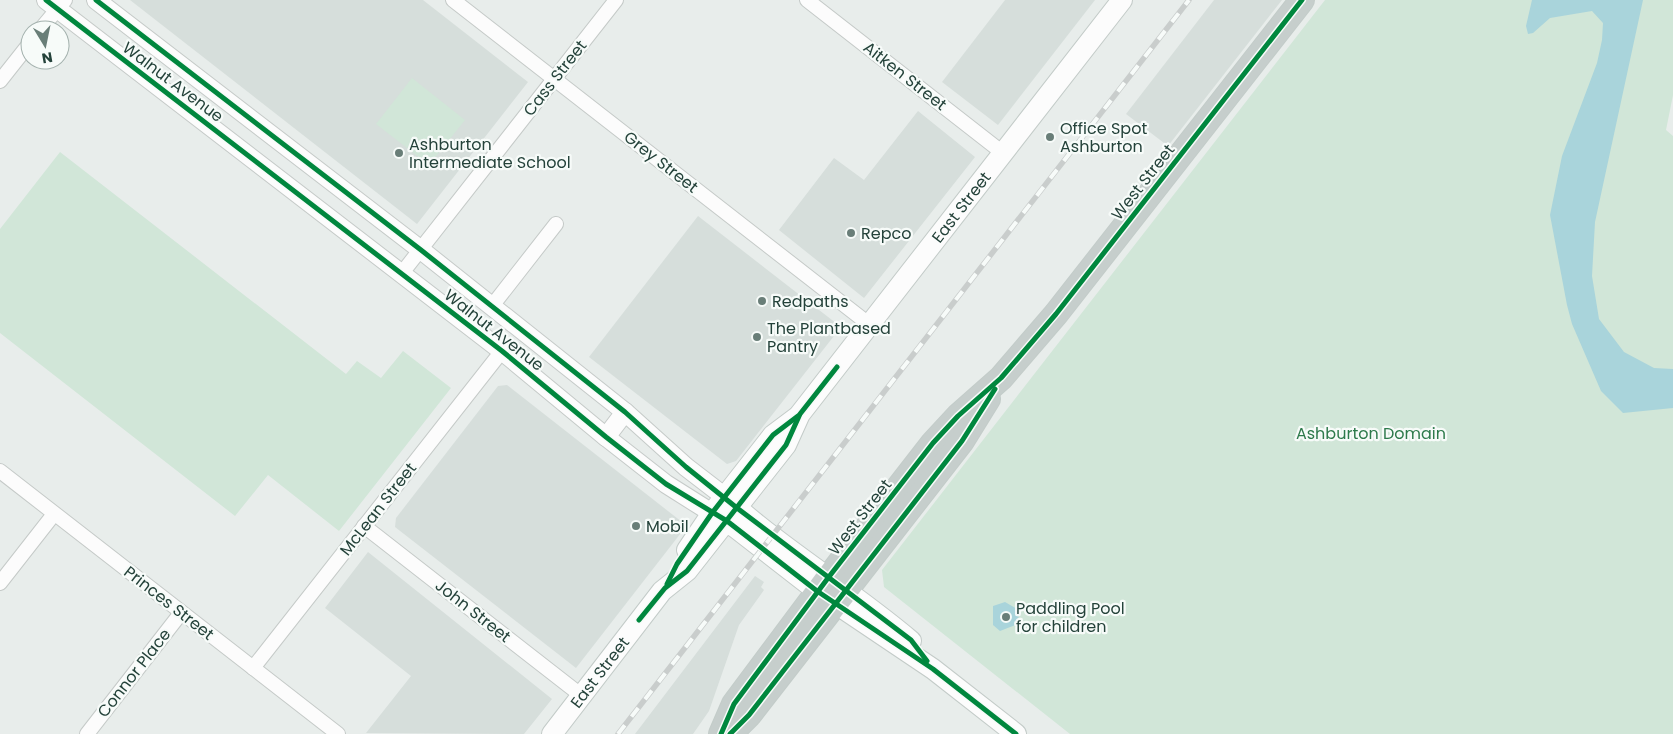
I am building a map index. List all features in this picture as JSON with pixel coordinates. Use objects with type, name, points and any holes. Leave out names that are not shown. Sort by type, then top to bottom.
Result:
[{"type":"highway","name":"West Street","points":[[730,734],[749,715],[933,443],[958,416],[1001,378],[1056,314],[1302,0]]},
{"type":"highway","name":"West Street","points":[[720,734],[734,704],[832,591]]},
{"type":"main road","name":"East Street","points":[[552,734],[666,588],[677,564],[700,533],[725,510],[773,435],[800,414],[1122,0]]},
{"type":"main road","name":"Walnut Avenue","points":[[725,510],[1016,734]]},
{"type":"street","name":"Walnut Avenue","points":[[96,0],[421,250],[625,412],[686,467],[725,510]]},
{"type":"street","name":"Grey Street","points":[[453,0],[870,325]]},
{"type":"street","name":"Cass Street","points":[[402,273],[616,0]]},
{"type":"street","name":"Aitken Street","points":[[807,0],[1003,153]]},
{"type":"street","name":"Walnut Avenue","points":[[56,3],[502,351],[666,484],[725,510]]},
{"type":"street","points":[[46,20],[56,3]]},
{"type":"street","points":[[0,81],[20,56]]},
{"type":"street","points":[[492,306],[556,224]]},
{"type":"street","name":"McLean Street","points":[[253,668],[502,351]]},
{"type":"street","points":[[606,437],[625,412]]},
{"type":"street","name":"Princes Street","points":[[0,472],[338,734]]},
{"type":"street","points":[[0,583],[54,514]]},
{"type":"street","name":"John Street","points":[[364,526],[582,696]]},
{"type":"street","name":"Connor Place","points":[[87,734],[181,613]]},
{"type":"shaded area","name":"Ashburton Intermediate School","points":[[130,0],[423,0],[528,82],[417,224]]},
{"type":"shaded area","points":[[1005,0],[1095,0],[998,125],[942,82]]},
{"type":"shaded area","points":[[1214,0],[1282,0],[1168,146],[1126,114]]},
{"type":"shaded area","points":[[918,111],[975,157],[864,298],[779,230],[834,158],[864,180]]},
{"type":"shaded area","points":[[698,216],[841,327],[736,461],[727,464],[589,357]]},
{"type":"shaded area","points":[[507,385],[682,522],[684,529],[576,668],[395,527],[396,518],[498,386]]},
{"type":"shaded area","points":[[368,552],[552,699],[524,734],[366,733],[411,676],[325,608]]},
{"type":"shaded area","points":[[755,576],[764,582],[761,587],[764,590],[739,625],[709,711],[693,734],[635,734]]},
{"type":"green space","name":"Ashburton Domain","points":[[1325,0],[1673,0],[1673,95],[1666,130],[1673,136],[1673,734],[1070,734],[884,587],[882,570]]},
{"type":"green space","points":[[412,78],[465,120],[429,165],[376,124]]},
{"type":"green space","points":[[60,152],[346,374],[357,361],[381,378],[403,351],[451,388],[339,531],[268,475],[235,516],[0,333],[0,229]]},
{"type":"water","points":[[1532,0],[1643,0],[1595,222],[1592,276],[1599,319],[1624,352],[1654,368],[1673,369],[1673,408],[1623,413],[1601,391],[1572,324],[1550,215],[1562,156],[1597,63],[1602,40],[1603,23],[1592,11],[1550,18],[1533,33],[1528,34],[1526,26]]},
{"type":"water","name":"Paddling Pool for children","points":[[1005,602],[1019,610],[1018,624],[1000,631],[993,625],[993,606]]},
{"type":"railway","points":[[618,734],[1189,0]]},
{"type":"cycle path","points":[[46,0],[502,351],[666,484],[727,521],[817,591],[933,669],[1016,734]]},
{"type":"cycle path","points":[[96,0],[421,250],[625,412],[686,467],[737,508],[911,640],[927,661]]},
{"type":"cycle path","points":[[721,734],[734,704],[828,578],[933,443],[958,416],[1001,378],[1056,314],[1302,0]]},
{"type":"cycle path","points":[[639,620],[665,588],[687,571],[786,445],[800,414],[837,367]]},
{"type":"cycle path","points":[[730,734],[749,715],[962,441],[995,389]]},
{"type":"cycle path","points":[[667,584],[677,564],[712,513],[773,435],[798,416]]},
{"type":"place","name":"Office Spot Ashburton","points":[[1050,137]]},
{"type":"place","name":"Ashburton Intermediate School","points":[[399,153]]},
{"type":"place","name":"Repco","points":[[851,233]]},
{"type":"place","name":"Redpaths","points":[[762,301]]},
{"type":"place","name":"The Plantbased Pantry","points":[[757,337]]},
{"type":"place","name":"Mobil","points":[[636,526]]},
{"type":"place","name":"Paddling Pool for children","points":[[1006,617]]}]
